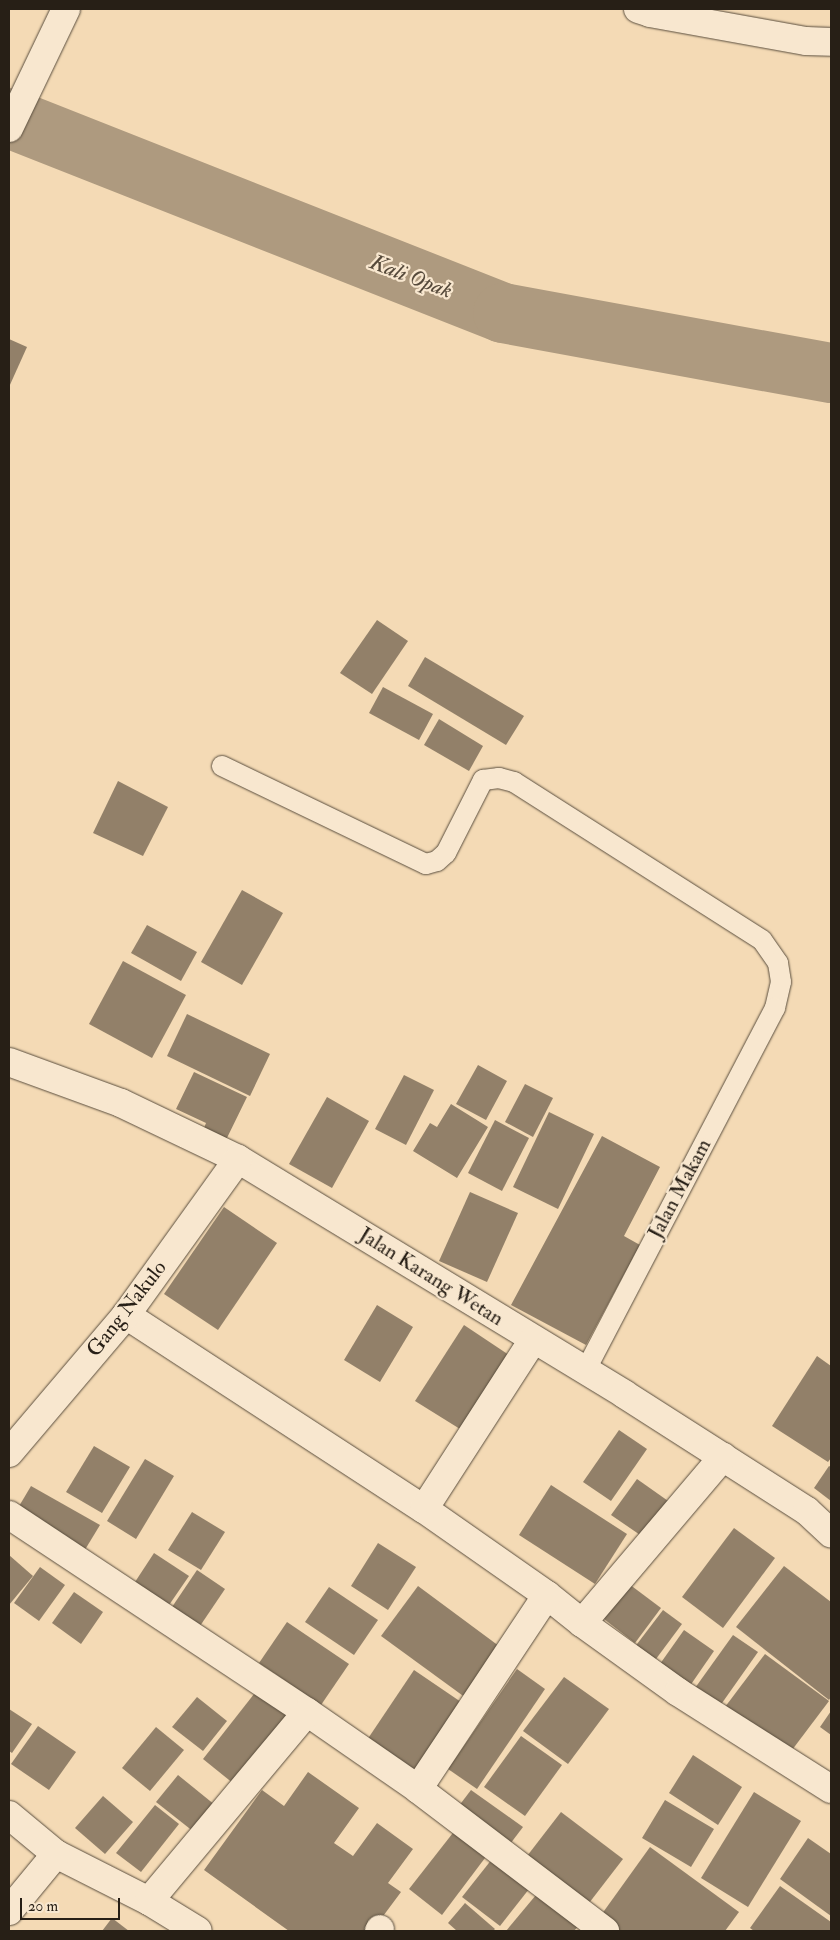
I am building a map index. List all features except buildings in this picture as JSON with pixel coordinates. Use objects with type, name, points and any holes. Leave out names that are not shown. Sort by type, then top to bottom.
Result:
[{"type":"street","points":[[9,128],[66,9]]},
{"type":"street","points":[[638,9],[650,13],[806,41],[831,42]]},
{"type":"street","name":"Jalan Karang Wetan","points":[[9,1062],[121,1103],[238,1159],[533,1340],[586,1370],[807,1511],[831,1533]]},
{"type":"street","name":"Gang Nakulo","points":[[9,1453],[126,1315],[238,1159]]},
{"type":"street","points":[[126,1315],[424,1509],[548,1595],[582,1623],[678,1692],[831,1789]]},
{"type":"street","points":[[424,1509],[533,1340]]},
{"type":"street","points":[[582,1623],[723,1457]]},
{"type":"street","points":[[9,1515],[307,1712],[418,1789],[605,1931]]},
{"type":"street","points":[[418,1789],[548,1595]]},
{"type":"street","points":[[149,1901],[307,1712]]},
{"type":"street","points":[[9,1815],[56,1854],[149,1901],[198,1931]]},
{"type":"street","points":[[9,1911],[56,1854]]},
{"type":"lane","name":"Jalan Makam","points":[[222,766],[426,864],[437,861],[446,852],[483,780],[499,778],[514,782],[762,940],[778,963],[780,982],[774,1008],[586,1370]]},
{"type":"waterway","name":"Kali Opak","points":[[9,118],[503,313],[831,373]]}]
